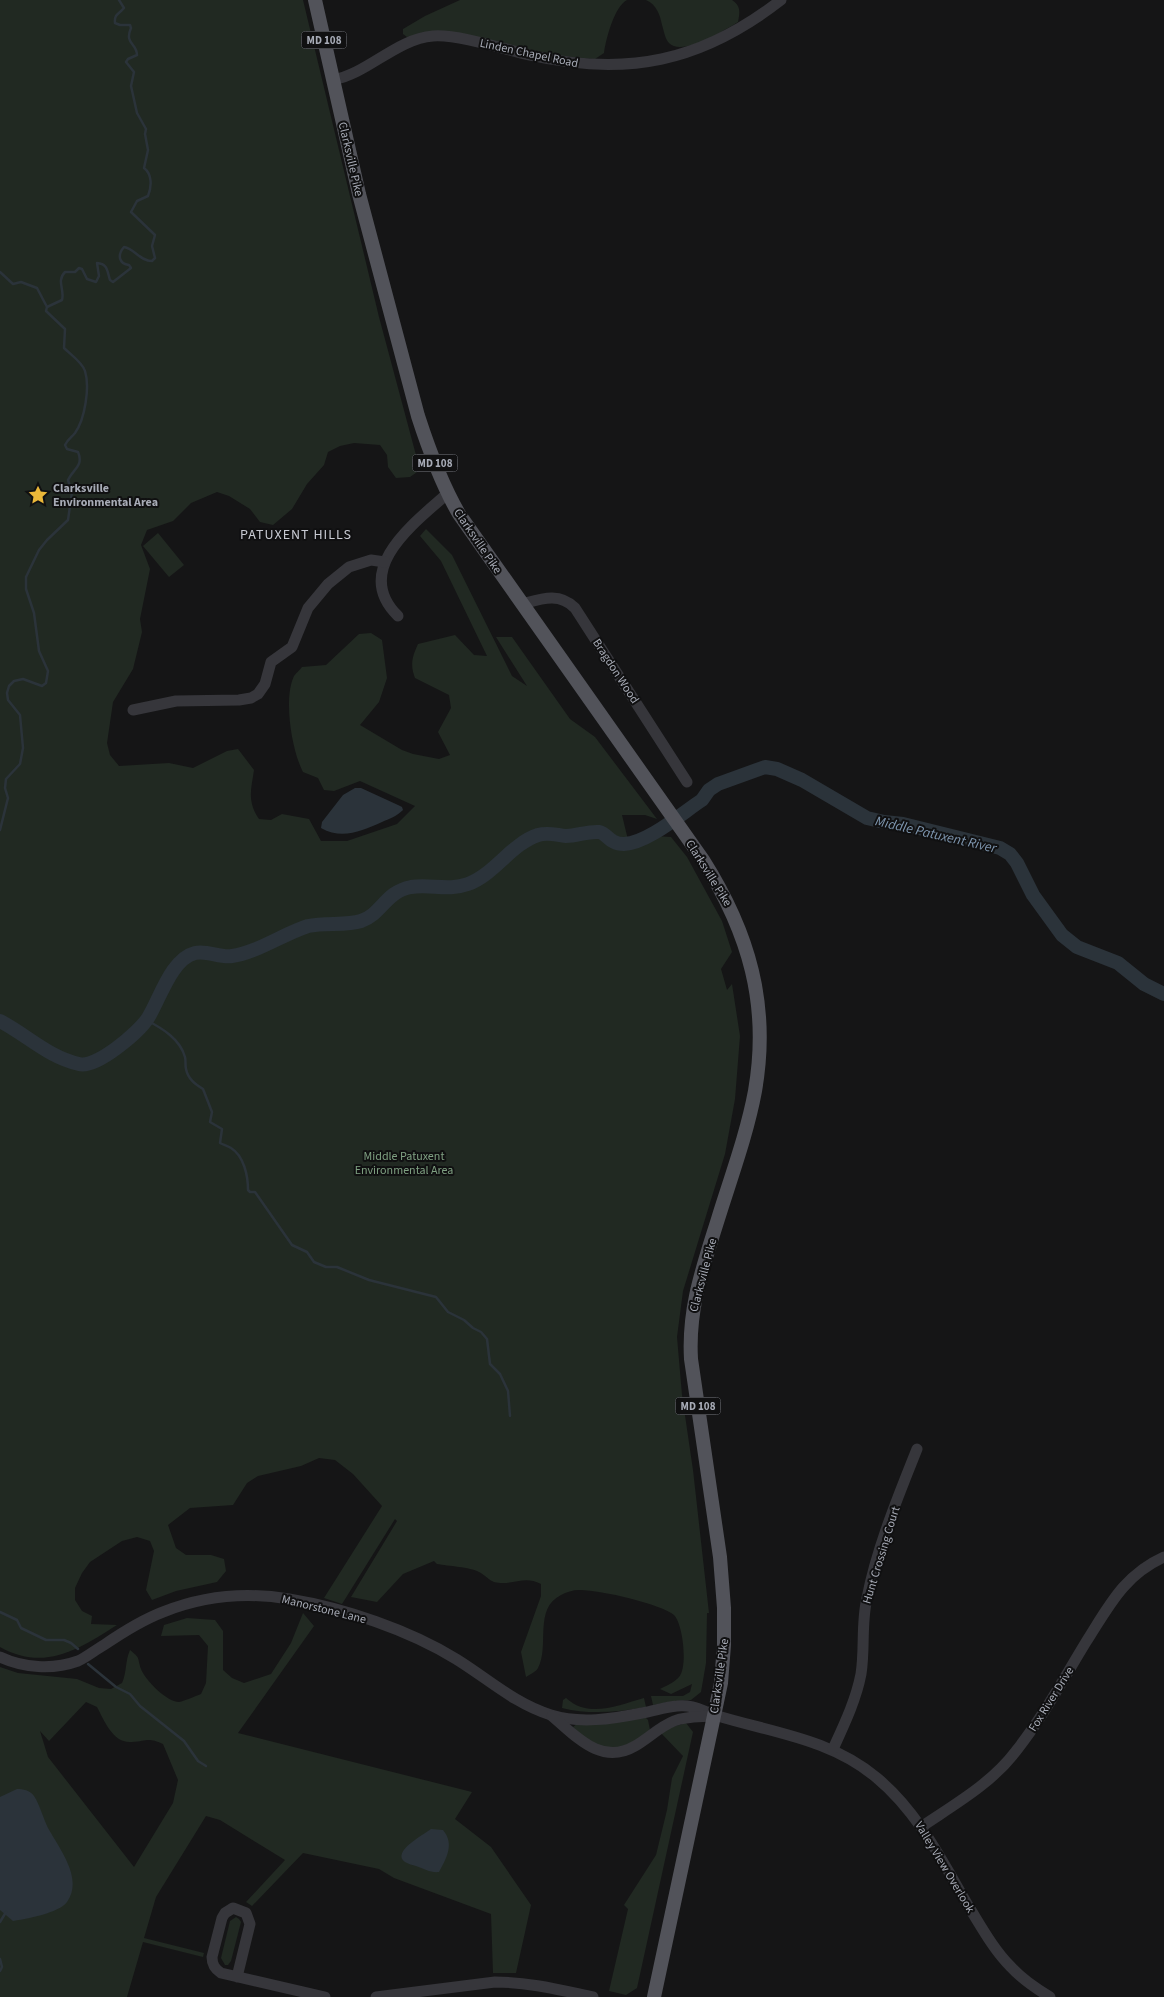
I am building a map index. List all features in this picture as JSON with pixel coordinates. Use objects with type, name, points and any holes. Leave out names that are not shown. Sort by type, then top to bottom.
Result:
[{"type":"main road","name":"Clarksville Pike","points":[[315,0],[359,194],[418,416],[447,494],[720,888],[740,929],[755,987],[760,1036],[757,1073],[751,1109],[697,1291],[691,1317],[690,1338],[691,1359],[719,1549],[724,1608],[723,1664],[714,1715],[654,1997]]},
{"type":"street","name":"Linden Chapel Road","points":[[333,80],[357,73],[409,43],[432,36],[459,39],[555,61],[610,66],[657,61],[711,44],[737,31],[781,0]]},
{"type":"street","points":[[398,616],[389,608],[383,596],[382,578],[385,562],[400,538],[447,494]]},
{"type":"street","points":[[133,710],[176,701],[252,698],[258,694],[265,684],[271,662],[275,657],[292,647],[308,608],[328,584],[349,567],[371,560],[385,562]]},
{"type":"street","name":"Bragdon Wood","points":[[522,604],[548,597],[556,598],[575,608],[687,782]]},
{"type":"street","name":"Hunt Crossing Court","points":[[832,1749],[853,1702],[861,1673],[864,1612],[870,1583],[894,1507],[917,1449]]},
{"type":"street","name":"Fox River Drive","points":[[922,1826],[966,1798],[988,1781],[1004,1765],[1029,1734],[1117,1594],[1138,1571],[1164,1557]]},
{"type":"street","name":"Manorstone Lane","points":[[0,1657],[12,1662],[47,1667],[75,1662],[144,1620],[179,1606],[225,1597],[272,1597],[313,1604],[352,1615],[418,1638],[459,1660],[518,1700],[552,1716],[585,1745],[601,1752],[610,1753],[629,1750],[657,1729],[677,1720],[714,1715]]},
{"type":"street","name":"Manorstone Lane","points":[[552,1716],[604,1720],[686,1705],[695,1706],[714,1715]]},
{"type":"street","name":"Valley View Overlook","points":[[714,1715],[804,1739],[832,1749],[876,1777],[922,1826],[998,1953],[1023,1979],[1050,1997]]},
{"type":"street","points":[[237,1977],[250,1924],[246,1913],[233,1908],[225,1913],[222,1918],[212,1962],[216,1970],[237,1977],[325,1997]]},
{"type":"street","points":[[376,1997],[495,1982],[527,1982],[593,1997]]},
{"type":"green space","name":"Middle Patuxent Environmental Area","points":[[0,0],[303,0],[379,317],[420,470],[410,477],[396,478],[388,467],[387,455],[380,445],[354,443],[340,446],[328,452],[324,465],[307,484],[292,509],[273,525],[260,522],[250,509],[229,496],[217,492],[191,503],[173,521],[147,530],[141,545],[150,569],[140,619],[142,632],[133,669],[113,702],[107,743],[110,755],[119,766],[169,763],[193,768],[227,751],[238,749],[254,770],[251,801],[259,819],[271,820],[282,814],[309,819],[321,841],[347,841],[397,824],[415,806],[360,781],[334,791],[324,790],[318,778],[303,772],[292,738],[289,698],[294,676],[302,667],[326,665],[359,634],[371,633],[382,640],[387,678],[379,702],[360,725],[402,750],[413,754],[439,759],[450,755],[438,732],[451,708],[449,695],[415,678],[412,665],[414,653],[418,644],[455,635],[474,655],[487,656],[441,561],[420,536],[426,529],[452,555],[512,676],[527,686],[496,637],[512,637],[570,719],[595,737],[657,819],[645,815],[622,815],[629,844],[655,836],[671,837],[687,857],[722,921],[732,952],[721,969],[727,990],[732,984],[740,1036],[735,1099],[725,1154],[683,1291],[677,1337],[682,1395],[693,1470],[709,1613],[707,1613],[706,1663],[701,1692],[691,1700],[653,1705],[651,1696],[683,1696],[690,1692],[692,1684],[671,1694],[660,1689],[675,1681],[682,1672],[684,1655],[682,1636],[674,1615],[643,1602],[587,1590],[574,1590],[561,1595],[552,1601],[547,1609],[543,1649],[538,1668],[526,1677],[521,1652],[541,1596],[541,1584],[531,1580],[508,1583],[495,1582],[475,1570],[437,1564],[434,1561],[403,1574],[377,1602],[351,1597],[397,1521],[395,1519],[342,1604],[324,1598],[382,1506],[353,1474],[335,1460],[319,1458],[301,1466],[258,1476],[247,1483],[233,1505],[190,1508],[168,1525],[176,1548],[186,1555],[211,1555],[224,1559],[226,1571],[217,1582],[176,1591],[152,1600],[146,1590],[154,1551],[150,1541],[137,1537],[122,1541],[90,1562],[75,1588],[75,1600],[82,1611],[92,1616],[91,1624],[117,1625],[75,1649],[47,1657],[16,1654],[0,1647]]},
{"type":"green space","points":[[460,0],[627,0],[618,9],[609,32],[604,53],[595,59],[560,56],[447,31],[407,37],[403,34],[403,29],[425,16]]},
{"type":"green space","points":[[646,0],[732,0],[739,10],[738,22],[704,41],[683,47],[675,46],[666,39],[657,11]]},
{"type":"green space","points":[[158,533],[184,565],[169,577],[143,546]]},
{"type":"green space","points":[[303,1613],[314,1626],[238,1733],[472,1792],[455,1819],[491,1847],[531,1905],[516,1973],[493,1973],[491,1914],[394,1878],[379,1869],[303,1853],[252,1906],[246,1902],[285,1860],[220,1820],[206,1816],[156,1897],[144,1938],[204,1953],[203,1957],[143,1942],[127,1997],[0,1997],[0,1667],[18,1673],[77,1679],[99,1688],[111,1689],[122,1683],[130,1650],[139,1660],[143,1674],[152,1684],[169,1698],[179,1702],[201,1694],[206,1683],[208,1646],[199,1635],[161,1636],[164,1625],[187,1618],[215,1620],[223,1631],[223,1670],[232,1678],[244,1683],[271,1674],[291,1643]],"holes":[[[86,1702],[97,1707],[110,1730],[125,1742],[151,1740],[163,1744],[178,1780],[173,1803],[134,1867],[48,1757],[40,1731],[49,1741]]]},
{"type":"green space","points":[[566,1698],[584,1708],[594,1709],[614,1707],[644,1698],[646,1707],[583,1712],[562,1708],[563,1700]]},
{"type":"green space","points":[[645,1717],[648,1720],[650,1730],[629,1745],[611,1749],[588,1743],[573,1727],[578,1723]]},
{"type":"green space","points":[[686,1723],[693,1732],[637,1988],[626,1995],[609,1991],[628,1909],[624,1905],[656,1855],[667,1810],[672,1778],[683,1756],[661,1733],[669,1728]]},
{"type":"green space","points":[[236,1917],[241,1922],[231,1961],[228,1965],[225,1965],[221,1958],[230,1921]]},
{"type":"shaded area","points":[[355,788],[361,788],[402,807],[403,810],[396,816],[352,833],[329,832],[321,828],[322,822],[343,795]]},
{"type":"shaded area","points":[[17,1789],[28,1791],[36,1800],[48,1828],[68,1864],[73,1884],[72,1893],[63,1906],[42,1915],[13,1921],[0,1910],[0,1797]]},
{"type":"shaded area","points":[[431,1829],[443,1830],[447,1835],[448,1851],[439,1872],[409,1864],[402,1858],[402,1853],[410,1844]]},
{"type":"waterway","points":[[0,830],[8,798],[5,788],[6,779],[20,764],[23,748],[20,715],[8,700],[9,686],[14,681],[23,679],[42,686],[46,683],[48,671],[39,651],[34,613],[26,589],[26,577],[39,550],[68,520],[72,492],[68,480],[80,461],[78,452],[67,449],[65,445],[79,427],[87,394],[84,368],[64,348],[65,329],[46,311],[47,307],[62,300],[61,279],[65,272],[75,272],[79,268],[82,269],[87,279],[96,282],[99,276],[97,263],[105,266],[110,280],[113,282],[131,268],[120,259],[120,253],[124,247],[148,260],[152,261],[155,258],[152,246],[155,235],[131,212],[137,201],[148,196],[150,180],[149,174],[144,168],[148,150],[146,129],[137,113],[131,86],[134,72],[126,62],[137,55],[129,37],[130,25],[115,23],[116,16],[124,8],[119,0]]},
{"type":"waterway","points":[[0,272],[13,284],[21,282],[37,288],[47,307]]},
{"type":"waterway","name":"Middle Patuxent River","points":[[0,1021],[48,1051],[68,1061],[79,1064],[96,1061],[136,1032],[148,1018],[173,971],[179,963],[195,953],[204,952],[232,956],[250,951],[308,926],[361,921],[368,918],[395,893],[402,890],[418,886],[454,887],[468,884],[487,873],[519,845],[538,835],[566,836],[599,832],[619,844],[644,839],[702,800],[709,790],[718,784],[765,767],[777,769],[802,780],[867,818],[903,824],[1000,848],[1010,854],[1017,863],[1033,895],[1062,935],[1077,947],[1118,963],[1144,984],[1164,994]]},
{"type":"waterway","points":[[146,1020],[175,1039],[183,1051],[188,1076],[203,1089],[212,1112],[210,1122],[222,1129],[220,1143],[231,1148],[239,1156],[246,1173],[248,1190],[255,1192],[292,1245],[307,1252],[314,1262],[326,1267],[337,1267],[369,1280],[436,1297],[448,1312],[481,1332],[487,1339],[490,1364],[500,1374],[508,1391],[510,1416]]},
{"type":"waterway","points":[[0,1612],[17,1620],[21,1628],[46,1640],[64,1640],[78,1649]]},
{"type":"waterway","points":[[88,1664],[116,1687],[130,1694],[140,1706],[184,1741],[198,1761],[206,1766]]},
{"type":"waterway","points":[[0,1922],[6,1912]]},
{"type":"waterway","points":[[0,1959],[2,1967],[0,1971]]},
{"type":"place","name":"Clarksville Environmental Area","points":[[38,495]]},
{"type":"district","name":"PATUXENT HILLS","points":[[296,534]]}]
